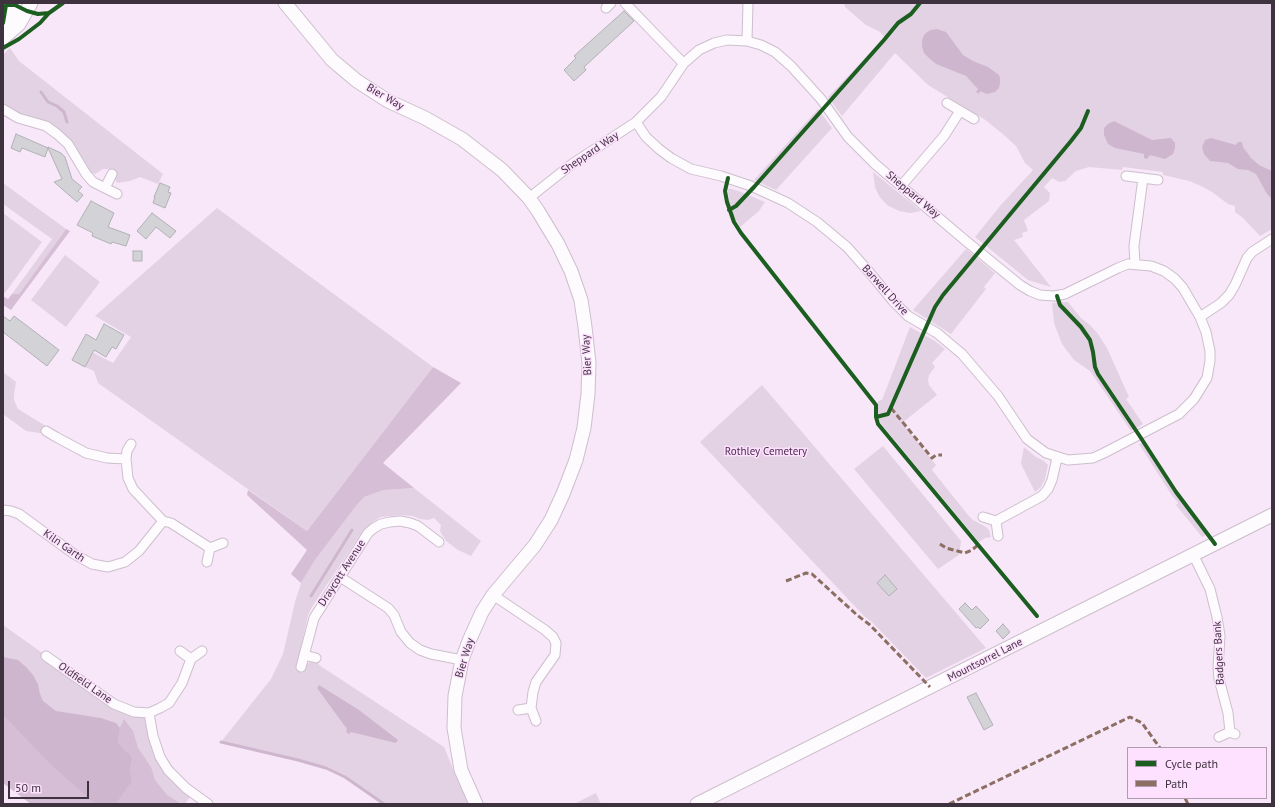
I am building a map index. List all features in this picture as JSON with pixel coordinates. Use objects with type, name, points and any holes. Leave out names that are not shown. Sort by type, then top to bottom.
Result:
[{"type":"street","points":[[3,37],[11,20],[15,3]]},
{"type":"street","points":[[3,37],[19,24],[31,3]]},
{"type":"street","name":"Bier Way","points":[[284,3],[332,60],[357,81],[388,102],[425,118],[462,139],[502,170],[529,198],[558,244],[571,271],[581,300],[589,363],[588,394],[584,428],[576,460],[563,494],[550,520],[535,545],[493,595],[482,612],[462,660],[455,696],[454,728],[456,748],[461,770],[476,804]]},
{"type":"street","points":[[624,3],[684,63]]},
{"type":"street","points":[[747,41],[748,3]]},
{"type":"street","name":"Sheppard Way","points":[[529,198],[572,164],[636,122],[661,97],[684,63],[699,50],[714,43],[728,40],[747,41],[762,45],[775,52],[791,66],[821,99],[848,137],[875,164],[1020,285],[1040,295],[1057,296],[1065,294],[1128,264],[1151,266],[1164,271],[1175,279],[1183,288],[1200,317],[1206,332],[1210,351],[1209,369],[1204,386],[1194,400],[1179,414],[1139,435]]},
{"type":"street","points":[[947,103],[974,119]]},
{"type":"street","points":[[3,109],[18,118],[46,126],[57,134],[68,144],[86,174],[93,182],[117,194]]},
{"type":"street","points":[[902,185],[944,136],[960,111]]},
{"type":"street","name":"Barwell Drive","points":[[636,122],[646,137],[671,158],[691,169],[721,176],[751,186],[788,204],[817,222],[847,247],[899,308],[916,322],[937,333],[962,354],[998,396],[1027,439],[1046,454],[1068,460],[1093,458],[1104,454],[1139,435]]},
{"type":"street","points":[[104,188],[112,174]]},
{"type":"street","points":[[1126,176],[1158,180]]},
{"type":"street","points":[[1135,264],[1134,246],[1143,178]]},
{"type":"street","points":[[1200,317],[1221,303],[1229,295],[1235,286],[1247,258],[1252,252],[1272,239]]},
{"type":"street","points":[[46,431],[54,442],[86,453],[107,458],[126,459]]},
{"type":"street","points":[[131,444],[126,459],[128,478],[133,489],[141,500],[156,512],[163,521],[172,523],[210,548]]},
{"type":"street","points":[[983,518],[996,521],[1042,496],[1048,489],[1052,480],[1058,458]]},
{"type":"street","name":"Kiln Garth","points":[[3,510],[19,514],[83,560],[92,564],[108,567],[125,562],[132,558],[163,521]]},
{"type":"street","name":"Mountsorrel Lane","points":[[697,804],[1272,515]]},
{"type":"street","points":[[996,521],[998,536]]},
{"type":"street","name":"Draycott Avenue","points":[[301,667],[314,618],[363,539],[374,528],[390,522],[410,523],[432,530],[439,542]]},
{"type":"street","points":[[210,548],[223,543]]},
{"type":"street","points":[[207,562],[210,548]]},
{"type":"street","name":"Badgers Bank","points":[[1193,554],[1210,589],[1220,636],[1218,667],[1219,679],[1232,733],[1219,737]]},
{"type":"street","points":[[340,577],[388,608],[394,615],[401,632],[410,643],[420,650],[431,654],[462,660]]},
{"type":"street","points":[[493,595],[545,630],[553,637],[556,643],[555,655],[536,682],[531,700],[536,721]]},
{"type":"street","points":[[180,651],[191,660]]},
{"type":"street","points":[[202,651],[191,660],[182,682],[169,703],[149,713],[153,736],[160,757],[168,770],[186,788],[208,804]]},
{"type":"street","points":[[304,655],[316,658]]},
{"type":"street","name":"Oldfield Lane","points":[[46,656],[114,704],[134,712],[149,713]]},
{"type":"street","points":[[518,710],[532,708]]},
{"type":"green space","points":[[844,3],[1272,3],[1272,229],[1260,236],[1243,218],[1235,212],[1235,206],[1228,204],[1201,186],[1189,181],[1163,175],[1163,172],[1123,167],[1122,170],[1089,167],[1076,171],[1065,181],[1059,182],[1052,178],[1044,187],[1050,193],[1049,201],[1024,220],[1028,231],[1022,233],[1023,237],[1014,240],[1051,287],[1028,280],[975,237],[1000,206],[1033,170],[1025,163],[1016,146],[1004,135],[984,119],[928,85],[895,53],[842,116],[828,97],[885,37],[880,32],[866,25],[845,7]]},
{"type":"green space","points":[[10,48],[19,61],[163,174],[158,184],[140,177],[130,181],[117,183],[111,171],[108,169],[103,169],[95,174],[88,172],[67,138],[3,107],[3,55]]},
{"type":"green space","points":[[818,109],[832,128],[776,190],[754,180]]},
{"type":"green space","points":[[873,172],[921,211],[910,213],[899,211],[887,205],[879,196],[875,187]]},
{"type":"green space","points":[[3,183],[66,229],[19,294],[12,294],[52,239],[3,204]]},
{"type":"green space","points":[[728,189],[741,192],[765,202],[759,211],[740,227],[729,208]]},
{"type":"green space","points":[[217,208],[433,367],[307,531],[98,383],[94,371],[85,367],[92,352],[113,363],[131,337],[95,316]]},
{"type":"green space","points":[[3,213],[42,242],[5,293],[3,292]]},
{"type":"green space","points":[[966,249],[995,273],[984,287],[986,289],[951,334],[913,310]]},
{"type":"green space","points":[[65,255],[100,282],[66,327],[31,300]]},
{"type":"green space","points":[[1068,302],[1081,318],[1098,334],[1107,348],[1129,397],[1126,399],[1143,424],[1131,431],[1090,371],[1074,360],[1062,344],[1054,323],[1052,303]]},
{"type":"green space","points":[[910,327],[935,341],[945,349],[932,363],[935,367],[929,375],[928,380],[929,385],[937,395],[902,423],[936,465],[932,470],[968,515],[989,530],[991,537],[985,538],[979,542],[882,425],[878,418],[878,401],[882,400]]},
{"type":"green space","points":[[3,372],[16,382],[14,400],[18,409],[49,428],[47,434],[26,431],[3,414]]},
{"type":"green space","name":"Rothley Cemetery","points":[[762,385],[986,648],[926,678],[872,622],[864,616],[700,442]]},
{"type":"green space","points":[[1143,443],[1174,492],[1206,535],[1202,537],[1176,505],[1178,503],[1139,444]]},
{"type":"green space","points":[[883,446],[961,541],[959,555],[938,569],[854,469]]},
{"type":"green space","points":[[1024,447],[1048,465],[1045,479],[1041,487],[1035,492],[1021,463]]},
{"type":"green space","points":[[414,488],[481,541],[471,556],[458,550],[446,541],[440,531],[441,525],[434,518],[428,520],[413,516],[400,515],[380,517],[369,525],[360,535],[312,607],[308,615],[296,670],[303,671],[306,664],[317,661],[319,665],[444,747],[461,788],[470,804],[384,804],[345,777],[326,768],[221,742],[271,679],[283,654],[301,583],[315,560],[356,506],[364,497],[384,490]]},
{"type":"green space","points":[[3,625],[114,704],[149,713],[160,757],[193,793],[185,804],[31,804],[3,783]]},
{"type":"green space","points":[[596,793],[601,804],[574,804]]},
{"type":"shaded area","points":[[937,29],[946,32],[963,55],[988,67],[999,75],[999,88],[995,92],[987,94],[980,91],[979,94],[976,92],[978,89],[966,76],[936,64],[924,53],[922,40],[924,35],[931,30]]},
{"type":"shaded area","points":[[1114,121],[1152,140],[1171,138],[1175,143],[1173,154],[1165,159],[1150,155],[1147,159],[1144,158],[1144,154],[1115,148],[1108,144],[1104,135],[1104,128]]},
{"type":"shaded area","points":[[1211,138],[1236,145],[1238,142],[1242,142],[1243,147],[1251,158],[1259,165],[1272,171],[1272,199],[1267,194],[1256,174],[1248,170],[1238,169],[1228,163],[1210,161],[1204,154],[1202,147],[1205,140]]},
{"type":"shaded area","points":[[66,229],[70,231],[11,310],[3,305],[3,296],[8,299],[12,294],[19,294]]},
{"type":"shaded area","points":[[433,367],[461,383],[383,463],[414,488],[384,490],[364,497],[315,560],[301,583],[291,574],[307,550],[247,495],[248,490],[307,531]]},
{"type":"shaded area","points":[[3,657],[18,660],[26,667],[38,684],[43,701],[56,711],[101,718],[116,723],[120,728],[118,742],[125,751],[130,754],[132,759],[130,770],[132,781],[116,804],[95,804],[50,764],[3,715]]},
{"type":"shaded area","points":[[319,685],[359,710],[398,740],[396,743],[351,732],[349,734],[346,732],[347,729],[317,688]]},
{"type":"shaded area","points":[[3,715],[50,764],[95,804],[31,804],[3,783]]},
{"type":"shaded area","points":[[124,719],[133,731],[138,748],[151,767],[155,780],[167,795],[181,804],[116,804],[132,781],[130,770],[132,759],[130,754],[125,751],[118,742],[120,728]]},
{"type":"building","points":[[624,11],[634,21],[584,67],[586,70],[574,81],[564,70],[576,58],[574,56]]},
{"type":"building","points":[[16,134],[48,148],[45,157],[22,148],[20,152],[11,148]]},
{"type":"building","points":[[48,148],[61,153],[65,157],[72,179],[82,187],[78,191],[83,195],[77,202],[54,182],[62,179]]},
{"type":"building","points":[[160,183],[170,187],[168,192],[171,193],[165,208],[153,203]]},
{"type":"building","points":[[91,201],[114,213],[108,227],[130,235],[126,246],[112,242],[111,244],[92,236],[93,233],[77,225]]},
{"type":"building","points":[[152,213],[176,231],[170,238],[156,227],[146,239],[137,231]]},
{"type":"building","points":[[133,251],[142,251],[142,261],[133,261]]},
{"type":"building","points":[[3,316],[10,321],[14,316],[59,350],[47,366],[3,332]]},
{"type":"building","points":[[104,324],[124,335],[116,349],[112,347],[106,357],[94,350],[85,367],[72,360],[86,334],[96,340]]},
{"type":"building","points":[[885,575],[897,589],[889,596],[877,583]]},
{"type":"building","points":[[965,603],[972,610],[976,606],[989,620],[980,629],[978,627],[976,628],[959,609]]},
{"type":"building","points":[[1003,624],[1010,632],[1003,639],[996,631]]},
{"type":"building","points":[[976,693],[993,725],[984,730],[967,697]]},
{"type":"waterway","points":[[41,92],[48,102],[57,106],[64,112],[67,122]]},
{"type":"waterway","points":[[311,596],[352,530]]},
{"type":"waterway","points":[[221,742],[326,768],[345,777],[384,804]]},
{"type":"marked path","points":[[891,408],[932,458],[936,455],[942,455]]},
{"type":"marked path","points":[[940,544],[946,548],[965,553],[978,545]]},
{"type":"marked path","points":[[786,581],[806,573],[812,574],[870,625],[930,687]]},
{"type":"marked path","points":[[949,804],[1130,717],[1142,723],[1159,747]]},
{"type":"marked path","points":[[1186,799],[1188,804]]},
{"type":"cycle path","points":[[3,48],[19,39],[63,3]]},
{"type":"cycle path","points":[[729,210],[736,206],[754,187],[898,23],[911,14],[920,3]]},
{"type":"cycle path","points":[[3,23],[6,5],[15,5],[27,11],[38,14],[49,13]]},
{"type":"cycle path","points":[[876,417],[888,414],[935,307],[943,295],[1071,141],[1081,128],[1088,111]]},
{"type":"cycle path","points":[[728,178],[725,191],[727,202],[734,222],[741,233],[876,405],[876,417],[878,424],[1037,616]]},
{"type":"cycle path","points":[[1057,296],[1060,305],[1081,327],[1090,340],[1095,367],[1098,374],[1176,492],[1215,544]]}]
